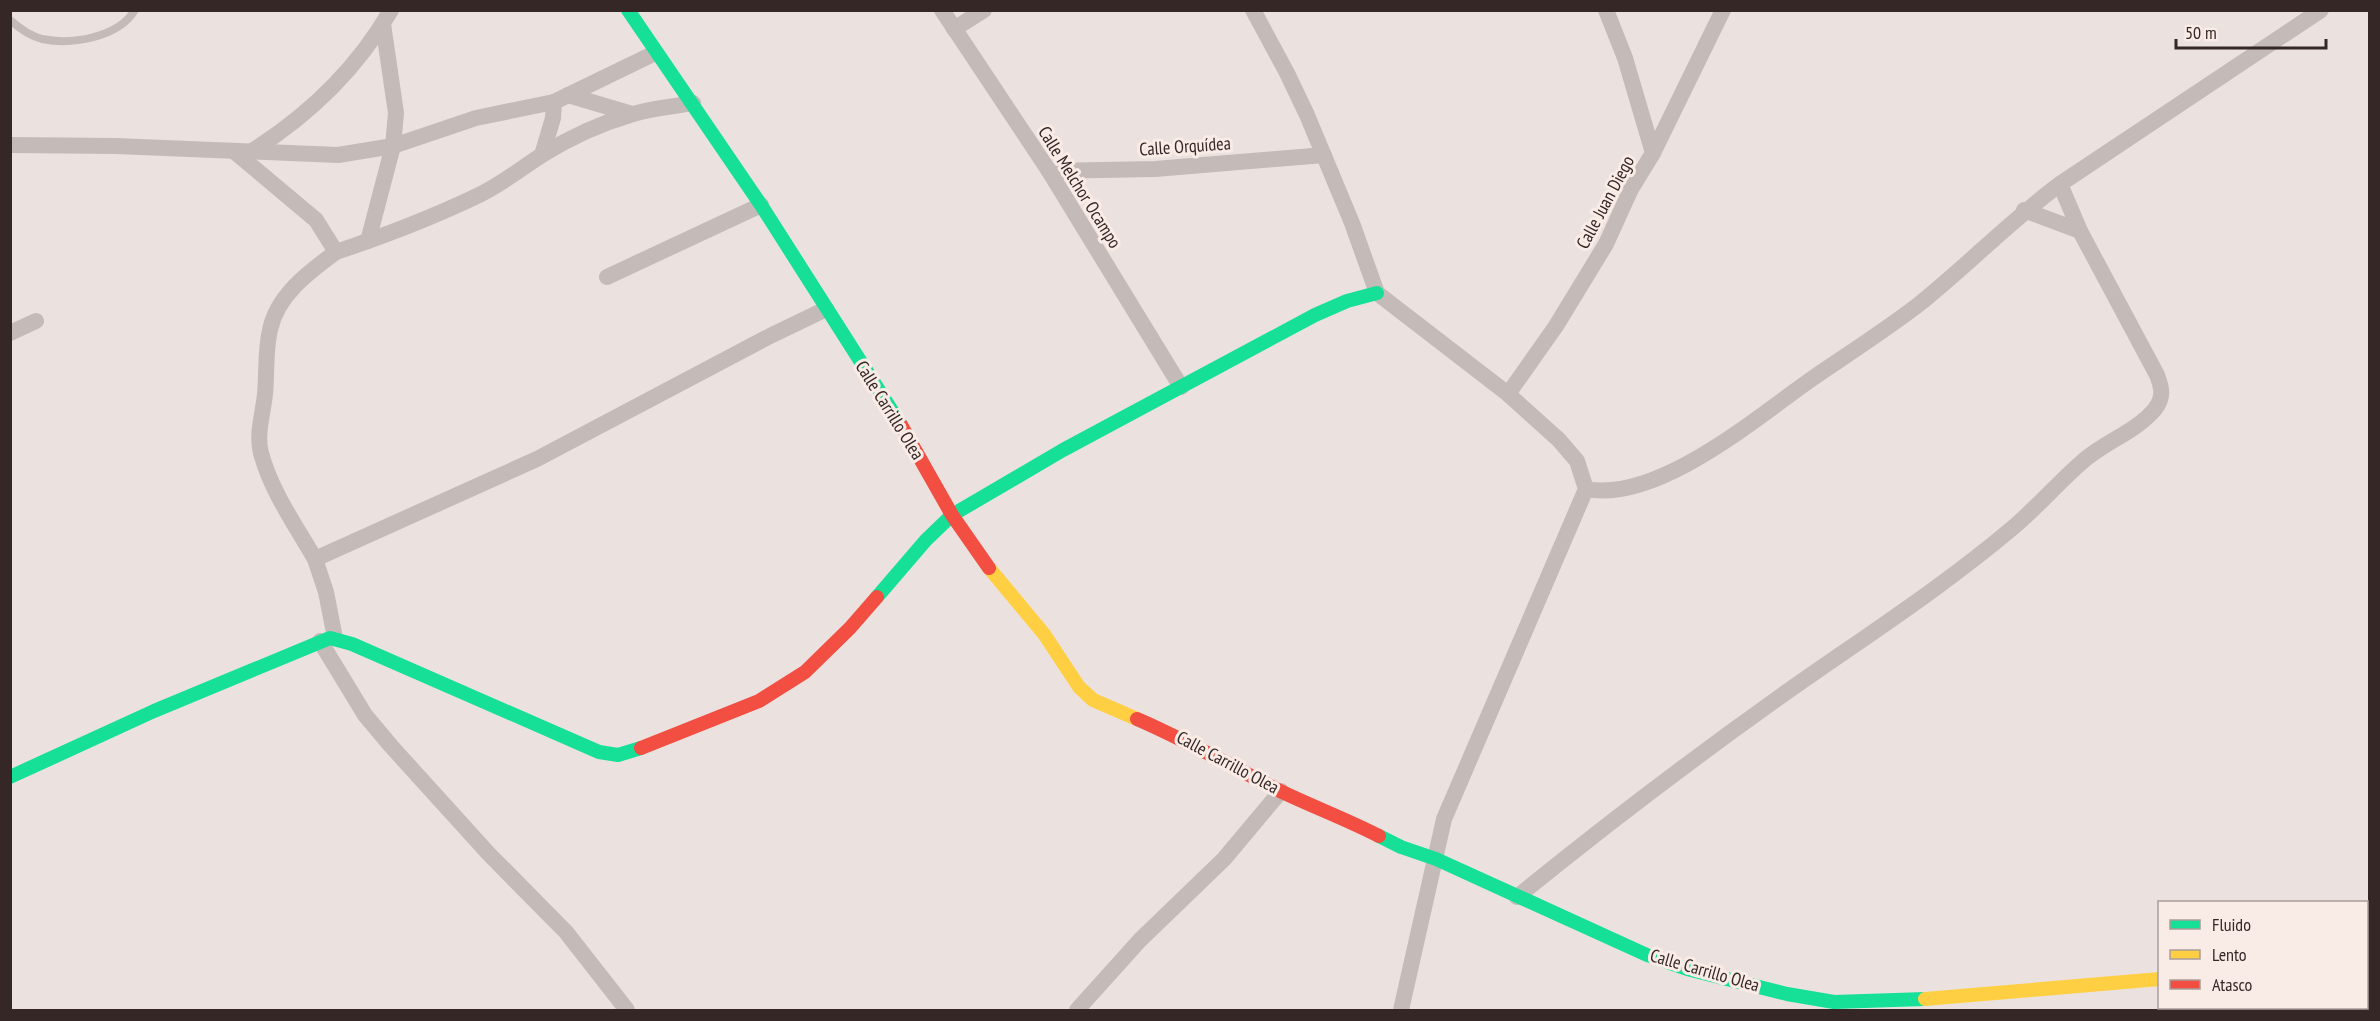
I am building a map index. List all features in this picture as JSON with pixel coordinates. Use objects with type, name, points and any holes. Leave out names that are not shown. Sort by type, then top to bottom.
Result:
[{"type":"street","name":"Calle Carrillo Olea","points":[[628,10],[655,53],[693,103],[761,205],[903,429],[952,515],[994,575],[1044,634],[1079,687],[1093,700],[1177,736],[1281,791],[1338,815],[1407,850],[1436,859],[1647,955],[1688,969],[1834,1006],[2158,979]]},
{"type":"street","name":"Calle Melchor Ocampo","points":[[942,10],[1049,171],[1181,387]]},
{"type":"street","points":[[954,29],[984,10]]},
{"type":"street","points":[[1253,10],[1287,73],[1324,154],[1377,293],[1508,394],[1568,449],[1577,461],[1586,489],[1444,819],[1401,1011]]},
{"type":"street","name":"Calle Juan Diego","points":[[1508,394],[1556,326],[1606,244],[1631,189],[1653,153],[1625,58],[1606,10]]},
{"type":"street","points":[[1653,153],[1723,10]]},
{"type":"street","points":[[1586,489],[1601,492],[1617,491],[1637,485],[1664,475],[1720,444],[1918,304],[2024,210],[2060,184],[2321,10]]},
{"type":"street","points":[[368,241],[393,146],[396,113],[387,17]]},
{"type":"street","points":[[243,152],[284,131],[322,99],[347,72],[387,17]]},
{"type":"street","points":[[10,145],[116,146],[338,155],[393,146],[476,118],[561,99],[655,53]]},
{"type":"street","points":[[561,99],[632,114]]},
{"type":"street","points":[[542,155],[561,99]]},
{"type":"street","points":[[627,1011],[566,932],[488,853],[365,715],[327,640],[326,592],[315,560],[269,477],[261,451],[260,429],[264,407],[269,332],[273,318],[281,303],[312,270],[336,252],[478,196],[515,175],[542,155],[577,136],[632,114],[693,103]]},
{"type":"street","points":[[243,152],[316,220],[336,252]]},
{"type":"street","name":"Calle Orquídea","points":[[1049,171],[1155,169],[1324,154]]},
{"type":"street","points":[[1517,897],[1708,748],[1965,566],[2016,525],[2082,462],[2144,420],[2156,408],[2162,397],[2157,375],[2080,231],[2060,184]]},
{"type":"street","points":[[607,277],[761,205]]},
{"type":"street","points":[[2024,210],[2080,231]]},
{"type":"street","points":[[10,777],[154,711],[327,640],[599,752],[618,755],[647,746],[759,701],[805,672],[850,628],[926,540],[952,515],[1063,450],[1315,315],[1347,301],[1377,293]]},
{"type":"street","points":[[315,560],[537,459],[770,336],[826,309]]},
{"type":"street","points":[[10,333],[36,321]]},
{"type":"street","points":[[1077,1011],[1140,940],[1224,859],[1281,791]]},
{"type":"lane","points":[[10,20],[40,38],[65,42],[96,36],[117,27],[132,17],[135,10]]},
{"type":"traffic: fast","points":[[628,10],[761,205],[901,425]]},
{"type":"traffic: fast","points":[[877,597],[926,540],[952,515],[1063,450],[1315,315],[1347,301],[1377,293]]},
{"type":"traffic: fast","points":[[10,777],[154,711],[330,638],[352,644],[599,752],[618,755],[641,748]]},
{"type":"traffic: fast","points":[[1379,836],[1401,847],[1436,859],[1647,955],[1687,969],[1787,994],[1834,1002],[1925,999]]},
{"type":"traffic: slow","points":[[989,568],[1044,634],[1079,687],[1093,700],[1137,719]]},
{"type":"traffic: slow","points":[[1925,999],[2158,979]]},
{"type":"traffic: jam","points":[[901,425],[952,515],[989,568]]},
{"type":"traffic: jam","points":[[641,748],[759,701],[805,672],[850,628],[877,597]]},
{"type":"traffic: jam","points":[[1137,719],[1191,744],[1278,790],[1379,836]]}]
